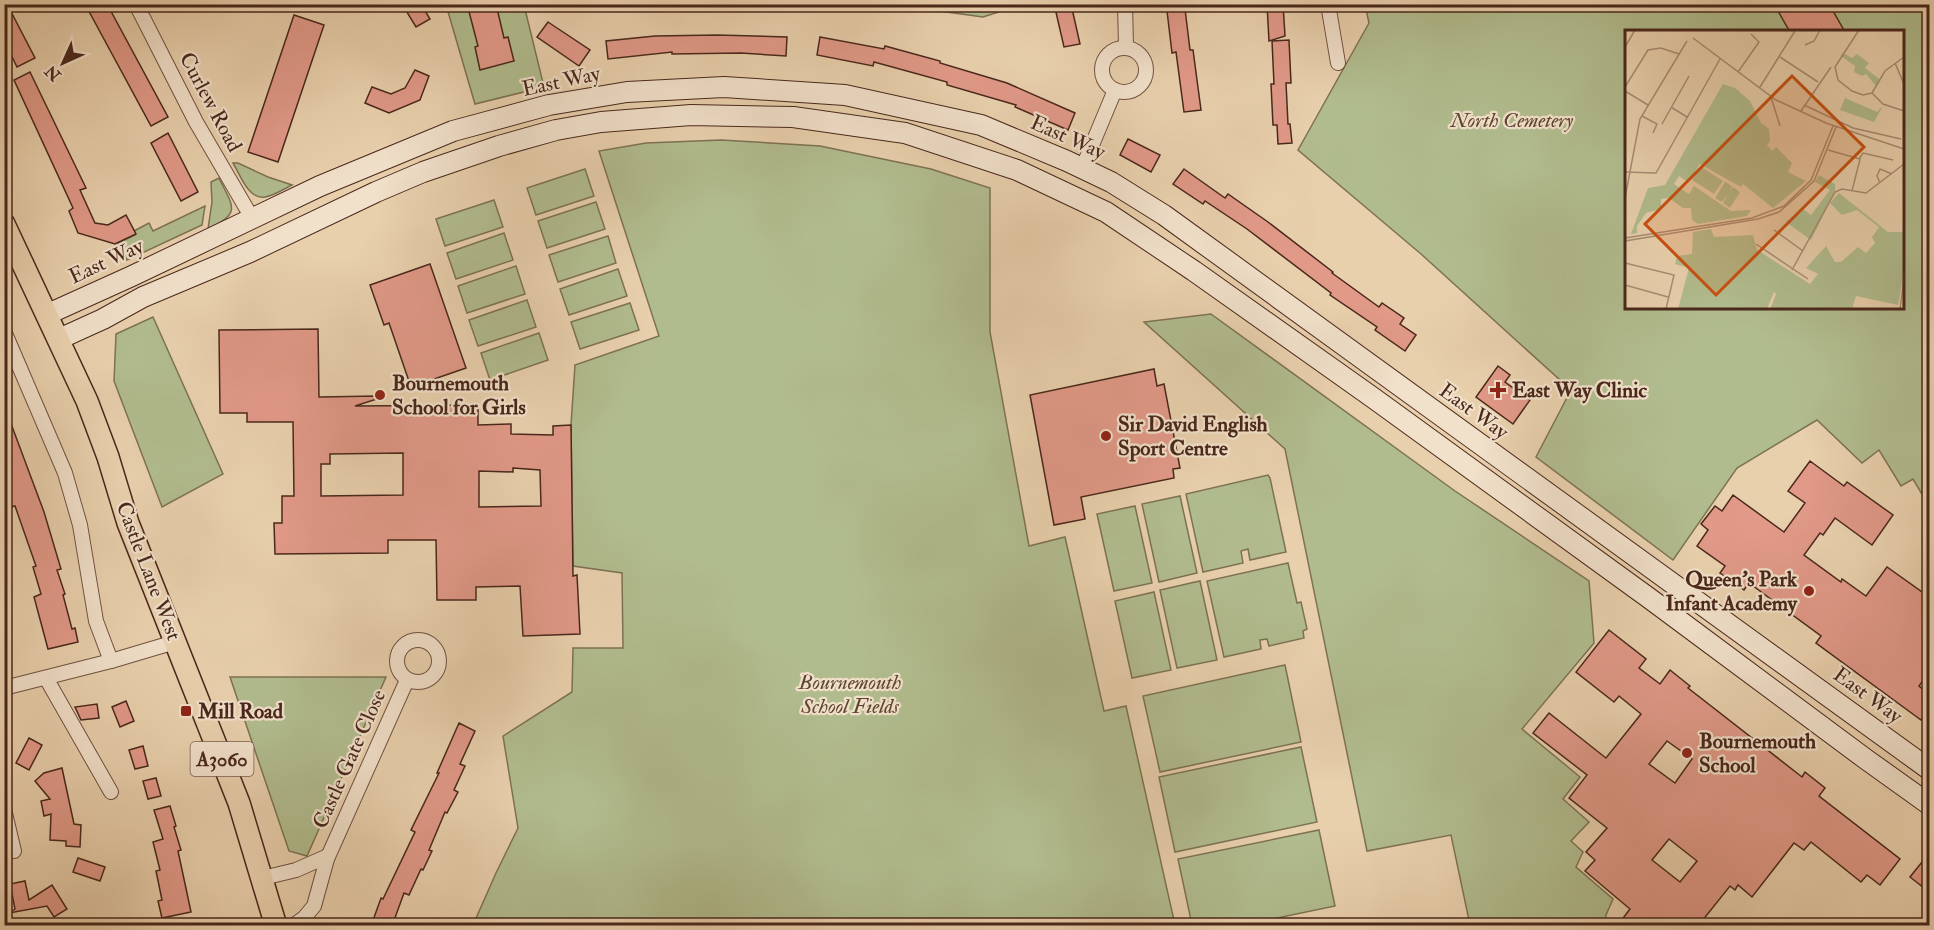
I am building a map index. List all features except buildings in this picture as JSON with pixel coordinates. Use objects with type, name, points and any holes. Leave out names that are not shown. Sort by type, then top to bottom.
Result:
[{"type":"main road","name":"Castle Lane West","points":[[4,224],[48,314],[91,412],[108,457],[128,523],[239,803],[276,926]]},
{"type":"street","name":"Curlew Road","points":[[136,4],[196,122],[252,218]]},
{"type":"street","points":[[1125,4],[1126,46]]},
{"type":"street","points":[[1328,4],[1338,63]]},
{"type":"street","points":[[1126,46],[1142,57],[1146,65],[1145,77],[1140,87],[1131,92],[1115,90],[1103,81],[1101,71],[1108,53],[1115,48],[1126,46]]},
{"type":"street","name":"East Way","points":[[48,314],[320,186],[453,130],[549,105],[627,92],[724,87],[845,95],[981,125],[1111,183],[1164,215],[1929,770]]},
{"type":"street","points":[[1082,169],[1115,90]]},
{"type":"street","points":[[59,339],[142,297],[250,252],[423,172],[556,130],[601,122],[691,116],[793,117],[904,133],[1017,170],[1106,212],[1194,271],[1363,391],[1658,604],[1929,805]]},
{"type":"street","points":[[4,331],[65,473],[80,525],[96,621],[111,661]]},
{"type":"street","points":[[4,688],[175,642]]},
{"type":"street","points":[[46,678],[111,792]]},
{"type":"street","name":"Castle Gate Close","points":[[293,926],[314,906],[328,855],[407,680]]},
{"type":"street","points":[[4,809],[14,851]]},
{"type":"street","name":"Castle Gate Close","points":[[263,878],[296,870],[328,855]]},
{"type":"green space","points":[[446,5],[524,5],[544,87],[475,104]]},
{"type":"green space","points":[[895,5],[1002,5],[999,12],[983,17]]},
{"type":"green space","name":"North Cemetery","points":[[1365,5],[1929,5],[1929,506],[1913,479],[1901,486],[1879,450],[1862,463],[1817,420],[1737,468],[1673,560],[1536,457],[1571,390],[1421,254],[1298,150],[1369,23]]},
{"type":"green space","name":"Bournemouth School Fields","points":[[721,140],[820,146],[931,169],[990,188],[990,332],[1029,546],[1065,537],[1104,711],[1126,706],[1175,925],[473,925],[518,828],[503,736],[572,692],[573,648],[623,648],[622,573],[573,566],[571,425],[575,365],[659,336],[599,151],[646,143]]},
{"type":"green space","points":[[233,163],[292,185],[271,195],[259,197],[249,190]]},
{"type":"green space","points":[[585,169],[594,196],[536,215],[527,188]]},
{"type":"green space","points":[[219,178],[232,208],[226,218],[208,229],[212,202],[211,182]]},
{"type":"green space","points":[[494,200],[503,227],[445,246],[436,219]]},
{"type":"green space","points":[[596,202],[605,229],[547,248],[538,221]]},
{"type":"green space","points":[[205,206],[202,225],[127,260],[118,243],[135,235],[134,231],[149,223],[153,231]]},
{"type":"green space","points":[[504,233],[513,260],[456,279],[447,253]]},
{"type":"green space","points":[[608,236],[616,263],[558,282],[549,255]]},
{"type":"green space","points":[[516,266],[525,294],[467,313],[458,286]]},
{"type":"green space","points":[[618,269],[627,296],[569,315],[560,289]]},
{"type":"green space","points":[[527,300],[536,327],[478,346],[469,320]]},
{"type":"green space","points":[[630,303],[639,330],[580,349],[571,322]]},
{"type":"green space","points":[[1211,314],[1455,491],[1589,581],[1594,643],[1522,729],[1580,777],[1563,799],[1589,822],[1571,841],[1583,852],[1576,867],[1613,899],[1606,915],[1605,925],[1470,925],[1451,835],[1367,851],[1285,449],[1144,322]]},
{"type":"green space","points":[[153,317],[223,474],[162,507],[114,381],[116,334]]},
{"type":"green space","points":[[539,333],[548,360],[490,380],[481,353]]},
{"type":"green space","points":[[1268,475],[1286,552],[1250,560],[1248,549],[1241,551],[1243,563],[1203,572],[1186,494]]},
{"type":"green space","points":[[1180,496],[1197,573],[1159,582],[1142,504]]},
{"type":"green space","points":[[1135,506],[1152,583],[1114,591],[1097,514]]},
{"type":"green space","points":[[1288,563],[1297,603],[1301,602],[1307,629],[1303,631],[1304,638],[1269,646],[1267,639],[1260,640],[1261,649],[1224,657],[1207,581]]},
{"type":"green space","points":[[1200,581],[1217,660],[1177,668],[1160,590]]},
{"type":"green space","points":[[1154,592],[1171,670],[1132,678],[1115,601]]},
{"type":"green space","points":[[1285,665],[1301,742],[1160,772],[1143,696]]},
{"type":"green space","points":[[230,677],[386,677],[307,856],[289,851]]},
{"type":"green space","points":[[1301,747],[1317,822],[1175,852],[1159,777]]},
{"type":"green space","points":[[1319,830],[1335,906],[1243,925],[1192,925],[1178,859]]},
{"type":"place","name":"East Way Clinic","points":[[1498,390]]},
{"type":"place","name":"Bournemouth School for Girls","points":[[380,395]]},
{"type":"place","name":"Sir David English Sport Centre","points":[[1106,436]]},
{"type":"place","name":"Queen's Park Infant Academy","points":[[1809,591]]},
{"type":"place","name":"Mill Road","points":[[186,711]]},
{"type":"place","name":"Bournemouth School","points":[[1687,753]]}]
